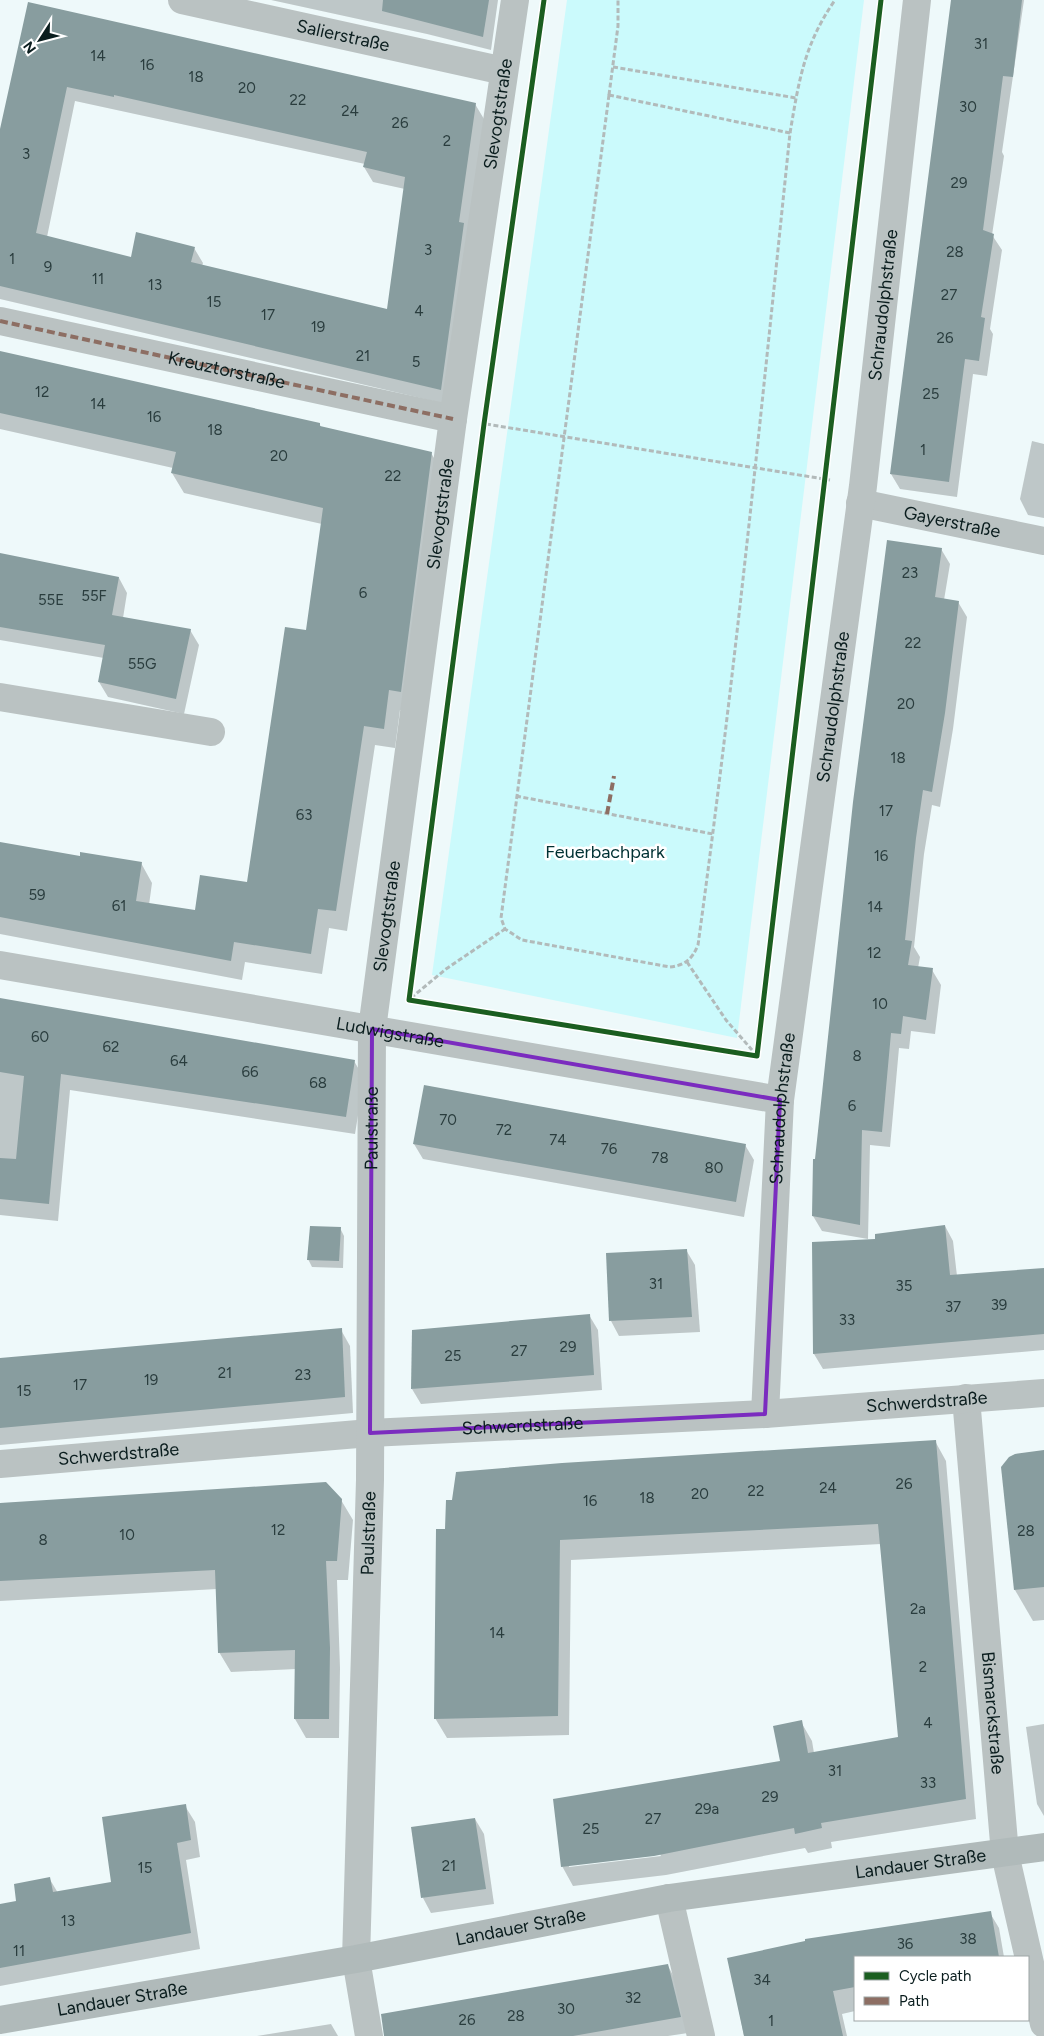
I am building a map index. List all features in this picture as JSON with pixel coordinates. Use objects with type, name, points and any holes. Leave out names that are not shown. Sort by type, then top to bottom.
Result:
[{"type":"main road","name":"Landauer Straße","points":[[0,2020],[356,1959],[669,1898],[1005,1854],[1044,1847]]},
{"type":"street","name":"Salierstraße","points":[[182,0],[504,72]]},
{"type":"street","name":"Slevogtstraße","points":[[372,1029],[453,419],[515,0]]},
{"type":"street","name":"Schraudolphstraße","points":[[765,1414],[780,1100],[860,503],[917,0]]},
{"type":"street","name":"Kreuztorstraße","points":[[0,321],[453,419]]},
{"type":"street","name":"Gayerstraße","points":[[860,503],[1044,541]]},
{"type":"street","points":[[0,697],[211,732]]},
{"type":"street","name":"Ludwigstraße","points":[[0,965],[780,1100]]},
{"type":"street","name":"Paulstraße","points":[[369,2036],[356,1959],[370,1433],[372,1029]]},
{"type":"street","name":"Schwerdstraße","points":[[0,1464],[370,1433],[765,1414],[1044,1393]]},
{"type":"street","name":"Bismarckstraße","points":[[966,1398],[1005,1854],[1028,1956]]},
{"type":"street","points":[[669,1898],[701,2036]]},
{"type":"street","name":"Bismarckstraße","points":[[1029,1959],[1044,2024]]},
{"type":"path","points":[[618,0],[613,67],[501,918],[505,929],[522,940],[670,967],[687,962],[693,957],[698,945],[713,834],[755,468],[790,133],[807,52],[818,24],[835,0]]},
{"type":"path","points":[[613,67],[796,98]]},
{"type":"path","points":[[609,95],[790,133]]},
{"type":"path","points":[[484,424],[824,479]]},
{"type":"path","points":[[516,796],[713,834]]},
{"type":"path","points":[[409,1000],[446,969],[505,929]]},
{"type":"path","points":[[687,962],[726,1020],[756,1056]]},
{"type":"highlighted area","points":[[372,1029],[780,1100],[765,1414],[370,1433]]},
{"type":"green space","name":"Feuerbachpark","points":[[567,0],[864,0],[737,1038],[432,975]]},
{"type":"building","points":[[383,0],[489,0],[483,37],[382,11]]},
{"type":"building","points":[[951,0],[1022,0],[1013,77],[1003,76],[983,230],[994,234],[981,317],[985,318],[979,361],[965,359],[949,482],[890,474]]},
{"type":"building","points":[[28,2],[476,103],[459,222],[464,223],[441,390],[0,286],[0,129]],"holes":[[[67,87],[114,97],[114,95],[367,152],[363,167],[405,177],[387,309],[191,262],[195,247],[136,232],[131,257],[36,233]]]},
{"type":"building","points":[[0,351],[320,423],[320,426],[432,452],[401,692],[389,690],[384,729],[364,726],[336,911],[318,909],[311,954],[234,942],[231,961],[0,917],[0,842],[80,856],[80,852],[142,862],[136,901],[195,910],[200,875],[247,882],[285,627],[306,630],[323,508],[171,473],[176,452],[0,413]]},
{"type":"building","points":[[887,540],[942,548],[935,597],[959,601],[945,713],[932,792],[923,790],[905,940],[912,941],[908,965],[933,968],[926,1020],[903,1016],[901,1034],[891,1033],[882,1132],[862,1130],[860,1225],[812,1216],[813,1159],[815,1159],[853,802]]},
{"type":"building","points":[[0,553],[119,577],[112,615],[191,629],[176,699],[98,682],[105,645],[0,627]]},
{"type":"building","points":[[0,998],[355,1060],[346,1117],[61,1074],[49,1204],[0,1199],[0,1158],[16,1159],[24,1076],[0,1072]]},
{"type":"building","points":[[424,1085],[746,1144],[736,1202],[413,1144]]},
{"type":"building","points":[[945,1225],[950,1275],[1044,1268],[1044,1334],[813,1354],[812,1242],[875,1239],[875,1234]]},
{"type":"building","points":[[310,1226],[341,1227],[339,1261],[307,1260]]},
{"type":"building","points":[[687,1249],[692,1317],[609,1321],[606,1253]]},
{"type":"building","points":[[590,1314],[594,1375],[411,1389],[412,1330]]},
{"type":"building","points":[[342,1328],[345,1397],[0,1428],[0,1358]]},
{"type":"building","points":[[936,1440],[966,1799],[821,1823],[822,1828],[795,1834],[794,1828],[654,1856],[561,1867],[553,1799],[780,1761],[773,1726],[802,1720],[808,1753],[898,1737],[878,1524],[560,1540],[558,1716],[434,1719],[436,1529],[445,1529],[446,1500],[452,1500],[456,1472],[562,1463]]},
{"type":"building","points":[[1044,1450],[1044,1587],[1014,1590],[1001,1467],[1009,1457],[1015,1454]]},
{"type":"building","points":[[326,1482],[342,1499],[337,1561],[326,1561],[330,1648],[329,1719],[294,1719],[295,1650],[218,1653],[215,1570],[0,1581],[0,1503]]},
{"type":"building","points":[[186,1804],[191,1840],[177,1843],[191,1933],[0,1968],[0,1904],[16,1901],[14,1884],[50,1877],[53,1892],[111,1882],[102,1817]]},
{"type":"building","points":[[475,1818],[486,1889],[421,1898],[411,1827]]},
{"type":"building","points":[[991,1911],[999,1956],[854,1956],[854,1987],[833,1991],[843,2036],[744,2036],[727,1958],[805,1941],[805,1939]]},
{"type":"building","points":[[668,1964],[681,2017],[573,2036],[384,2036],[381,2014]]},
{"type":"marked path","points":[[0,321],[453,419]]},
{"type":"marked path","points":[[607,814],[614,776]]},
{"type":"cycle path","points":[[544,0],[484,424],[409,1000],[757,1056],[881,0]]}]
